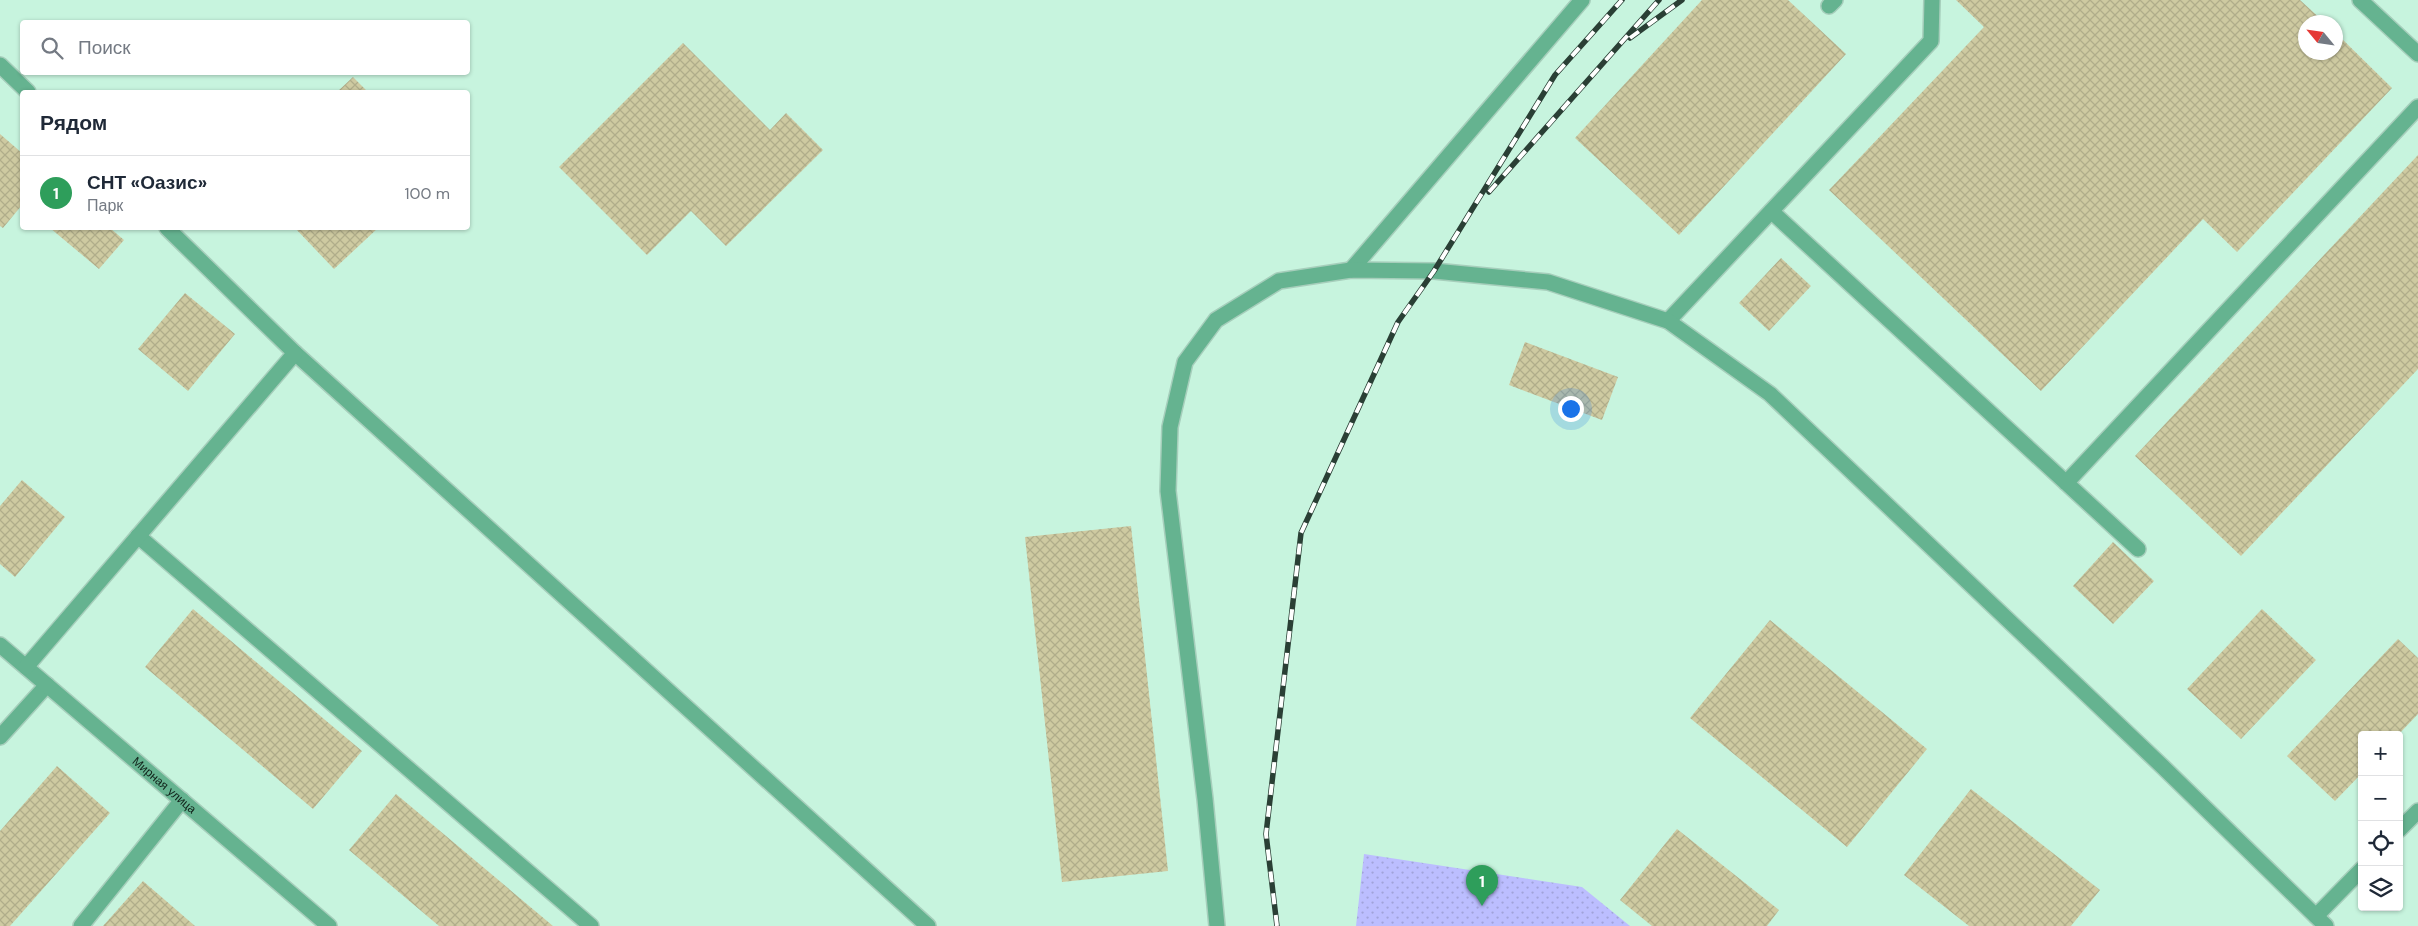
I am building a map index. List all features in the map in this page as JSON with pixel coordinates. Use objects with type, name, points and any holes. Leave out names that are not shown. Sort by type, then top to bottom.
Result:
[{"type":"street","points":[[1351,270],[1582,0]]},
{"type":"street","points":[[1668,321],[1931,41],[1932,0]]},
{"type":"street","points":[[2360,0],[2418,54]]},
{"type":"street","points":[[0,65],[26,90]]},
{"type":"street","points":[[2066,483],[2418,107]]},
{"type":"street","points":[[1771,211],[2138,549]]},
{"type":"street","points":[[169,230],[295,353],[928,926]]},
{"type":"street","points":[[1217,926],[1205,799],[1168,491],[1170,427],[1185,362],[1216,320],[1279,281],[1351,270],[1434,271],[1548,282],[1668,321],[1770,394],[2321,921],[2358,874]]},
{"type":"street","points":[[26,667],[295,353]]},
{"type":"street","points":[[138,536],[591,926]]},
{"type":"street","name":"Мирная улица","points":[[0,645],[329,926]]},
{"type":"street","points":[[0,737],[47,685]]},
{"type":"street","points":[[81,926],[182,800]]},
{"type":"street","points":[[2403,826],[2418,811]]},
{"type":"shaded area","points":[[1364,854],[1582,887],[1630,926],[1356,926]]},
{"type":"building","points":[[1702,0],[1788,0],[1846,54],[1679,235],[1575,138]]},
{"type":"building","points":[[1956,0],[2300,0],[2316,15],[2298,15],[2298,60],[2343,60],[2343,40],[2392,88],[2237,252],[2203,219],[2041,391],[1829,190],[1984,27]]},
{"type":"building","points":[[683,43],[770,130],[786,113],[823,150],[726,246],[691,211],[647,255],[559,167]]},
{"type":"building","points":[[353,77],[366,90],[339,90]]},
{"type":"building","points":[[0,134],[20,151],[20,207],[3,228],[0,226]]},
{"type":"building","points":[[2418,155],[2418,369],[2241,556],[2135,456]]},
{"type":"building","points":[[52,230],[112,230],[124,240],[99,269]]},
{"type":"building","points":[[297,230],[376,230],[334,269]]},
{"type":"building","points":[[1781,258],[1811,286],[1769,331],[1739,303]]},
{"type":"building","points":[[185,293],[235,334],[188,391],[138,349]]},
{"type":"building","points":[[1525,342],[1618,377],[1602,420],[1509,385]]},
{"type":"building","points":[[22,480],[65,517],[15,577],[0,564],[0,506]]},
{"type":"building","points":[[1131,526],[1168,871],[1062,882],[1025,537]]},
{"type":"building","points":[[2113,542],[2154,581],[2113,624],[2073,586]]},
{"type":"building","points":[[193,609],[362,751],[313,809],[145,667]]},
{"type":"building","points":[[2262,609],[2316,660],[2241,739],[2187,689]]},
{"type":"building","points":[[1770,620],[1927,749],[1847,847],[1690,718]]},
{"type":"building","points":[[2398,639],[2418,658],[2418,714],[2402,731],[2358,731],[2358,777],[2335,801],[2287,756]]},
{"type":"building","points":[[57,766],[110,813],[10,926],[0,926],[0,831]]},
{"type":"building","points":[[1971,789],[2100,890],[2071,926],[1969,926],[1904,875]]},
{"type":"building","points":[[396,794],[553,926],[439,926],[349,850]]},
{"type":"building","points":[[1677,829],[1779,910],[1767,926],[1652,926],[1620,900]]},
{"type":"building","points":[[143,881],[195,926],[103,926]]},
{"type":"railway","points":[[1277,926],[1266,834],[1301,533],[1398,322],[1434,271],[1555,75],[1622,0]]},
{"type":"railway","points":[[1489,192],[1659,0]]},
{"type":"railway","points":[[1630,38],[1682,0]]},
{"type":"place","name":"СНТ «Оазис»","points":[[1482,906]]}]
